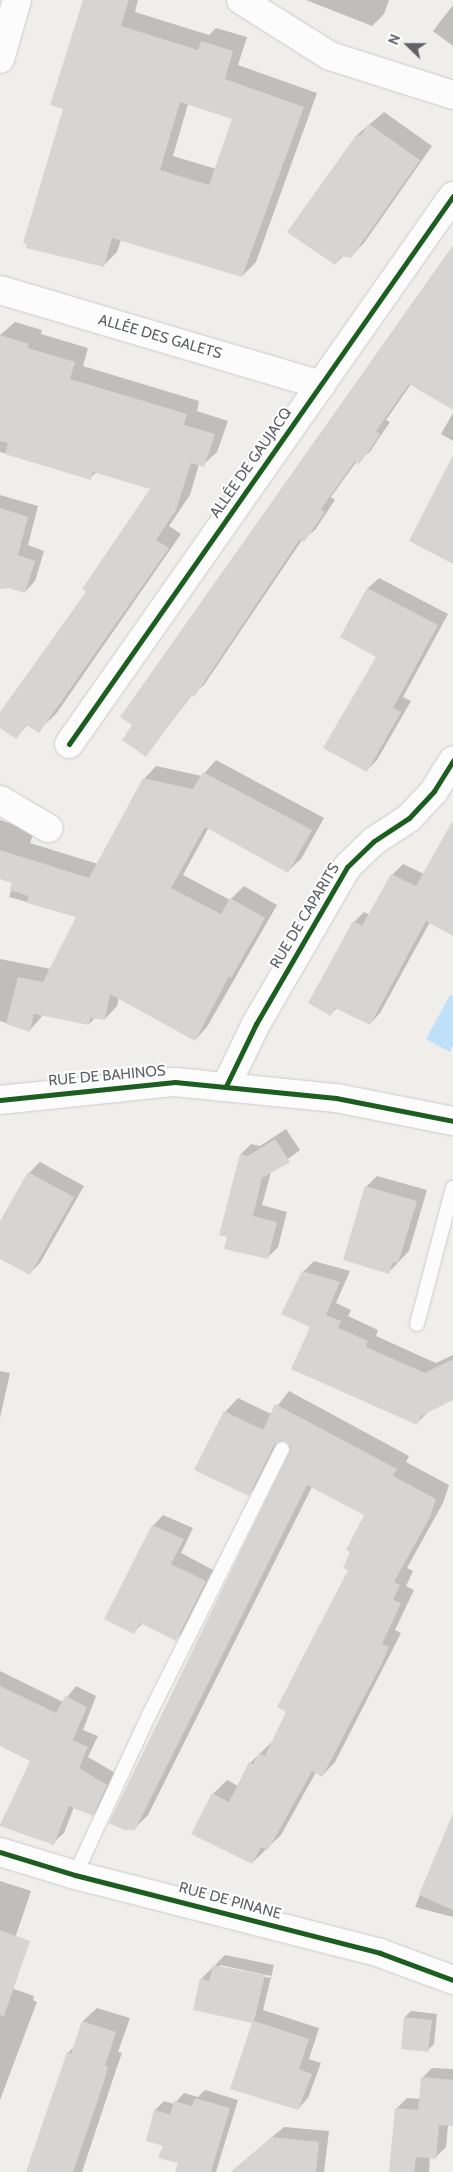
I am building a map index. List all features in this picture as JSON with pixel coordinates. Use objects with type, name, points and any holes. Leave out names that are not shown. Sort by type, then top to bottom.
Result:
[{"type":"street","points":[[241,0],[330,56],[453,95]]},
{"type":"street","points":[[0,59],[9,14]]},
{"type":"street","name":"ALLÉE DE GAUJACQ","points":[[69,744],[453,196]]},
{"type":"street","name":"ALLÉE DES GALETS","points":[[0,290],[320,385]]},
{"type":"street","name":"RUE DE CAPARITS","points":[[226,1086],[256,1024],[347,867],[374,841],[409,818],[434,791],[453,760]]},
{"type":"street","points":[[0,800],[48,828]]},
{"type":"street","name":"RUE DE BAHINOS","points":[[0,1100],[175,1082],[336,1098],[453,1122]]},
{"type":"street","name":"RUE DE PINANE","points":[[0,1852],[75,1875],[380,1953],[453,1980]]},
{"type":"lane","points":[[417,1324],[453,1188]]},
{"type":"lane","points":[[75,1875],[150,1713],[282,1449]]},
{"type":"water","points":[[450,995],[453,996],[453,1045],[450,1052],[426,1039]]},
{"type":"building","points":[[83,0],[129,0],[121,26],[198,50],[201,41],[233,51],[225,79],[304,107],[242,277],[112,238],[104,267],[26,248],[27,244],[23,243],[63,109],[50,105]],"holes":[[[180,102],[232,119],[209,185],[160,170]]]},
{"type":"building","points":[[369,124],[420,160],[351,258],[341,256],[335,265],[287,232],[357,134],[360,136]]},
{"type":"building","points":[[453,245],[453,410],[409,384],[376,431],[380,434],[369,451],[359,464],[355,461],[321,509],[325,512],[304,542],[300,539],[194,697],[191,695],[146,757],[122,740],[132,725],[120,717]]},
{"type":"building","points":[[0,335],[29,344],[28,348],[75,362],[70,379],[187,414],[184,425],[215,434],[204,467],[191,463],[176,510],[156,540],[169,548],[39,733],[27,725],[16,739],[0,728],[0,712],[86,592],[82,589],[150,489],[93,472],[91,480],[5,454],[8,443],[0,441]]},
{"type":"building","points":[[453,455],[453,564],[409,541]]},
{"type":"building","points":[[0,508],[28,517],[18,555],[35,561],[25,593],[9,588],[0,589]]},
{"type":"building","points":[[367,588],[438,625],[393,708],[401,712],[367,772],[323,748],[376,657],[340,637]]},
{"type":"building","points":[[203,772],[312,830],[288,873],[205,827],[171,888],[221,914],[230,898],[265,918],[231,978],[229,976],[195,1041],[110,994],[105,1020],[90,1018],[89,1025],[34,1014],[30,1032],[6,1024],[18,977],[43,982],[76,917],[27,903],[28,896],[10,890],[12,883],[0,879],[0,850],[89,878],[143,778],[193,789]]},
{"type":"building","points":[[453,820],[453,936],[426,921],[370,1025],[335,1008],[331,1016],[308,1003],[353,921],[362,926],[391,874],[416,886]]},
{"type":"building","points":[[275,1139],[290,1162],[262,1178],[253,1216],[277,1222],[268,1259],[224,1249],[227,1237],[219,1235],[240,1154],[248,1156]]},
{"type":"building","points":[[28,1172],[74,1197],[30,1275],[0,1259],[0,1221]]},
{"type":"building","points":[[365,1186],[417,1201],[398,1263],[393,1262],[389,1274],[343,1260]]},
{"type":"building","points":[[302,1271],[340,1282],[326,1315],[341,1321],[338,1328],[368,1341],[366,1347],[425,1373],[453,1359],[453,1400],[421,1416],[417,1425],[291,1369],[310,1327],[281,1314]]},
{"type":"building","points":[[275,1404],[397,1469],[393,1476],[436,1499],[430,1517],[394,1582],[400,1585],[393,1600],[401,1603],[382,1644],[389,1647],[382,1663],[322,1777],[312,1771],[268,1850],[261,1847],[252,1864],[191,1834],[212,1793],[229,1802],[249,1762],[253,1764],[259,1753],[265,1756],[286,1712],[277,1707],[348,1570],[343,1568],[350,1552],[346,1550],[364,1515],[307,1485],[135,1830],[124,1830],[109,1823],[291,1448],[285,1441],[274,1445],[249,1496],[194,1470],[224,1411],[263,1430]]},
{"type":"building","points":[[152,1525],[184,1539],[171,1564],[206,1581],[176,1641],[140,1623],[134,1634],[104,1619]]},
{"type":"building","points":[[0,1686],[56,1713],[65,1696],[87,1707],[73,1740],[88,1747],[79,1768],[107,1785],[93,1816],[69,1806],[54,1845],[0,1826],[30,1761],[0,1746]]},
{"type":"building","points":[[453,1813],[453,1910],[419,1895]]},
{"type":"building","points":[[0,1930],[30,1941],[4,2016],[0,2015]]},
{"type":"building","points":[[213,1965],[265,1975],[254,2021],[309,2039],[299,2069],[312,2074],[298,2110],[230,2089],[252,2023],[193,2010],[200,1978],[209,1981]]},
{"type":"building","points":[[404,2017],[432,2020],[428,2052],[401,2049]]},
{"type":"building","points":[[82,2021],[116,2032],[105,2066],[108,2066],[104,2082],[73,2172],[26,2172],[67,2052],[71,2054]]},
{"type":"building","points":[[421,2077],[453,2080],[453,2126],[439,2125],[436,2159],[416,2157],[414,2172],[389,2172],[395,2108],[418,2110]]},
{"type":"building","points":[[195,2098],[230,2108],[211,2172],[175,2172],[178,2163],[158,2158],[163,2146],[146,2141],[154,2110],[170,2114],[174,2101],[192,2106]]},
{"type":"building","points":[[272,2137],[319,2142],[316,2172],[231,2172]]},
{"type":"cycle path","points":[[69,744],[453,196]]},
{"type":"cycle path","points":[[226,1086],[256,1024],[347,867],[374,841],[409,818],[434,791],[453,760]]},
{"type":"cycle path","points":[[0,1100],[175,1082],[336,1098],[453,1121]]},
{"type":"cycle path","points":[[0,1852],[75,1875],[380,1953],[453,1980]]}]
